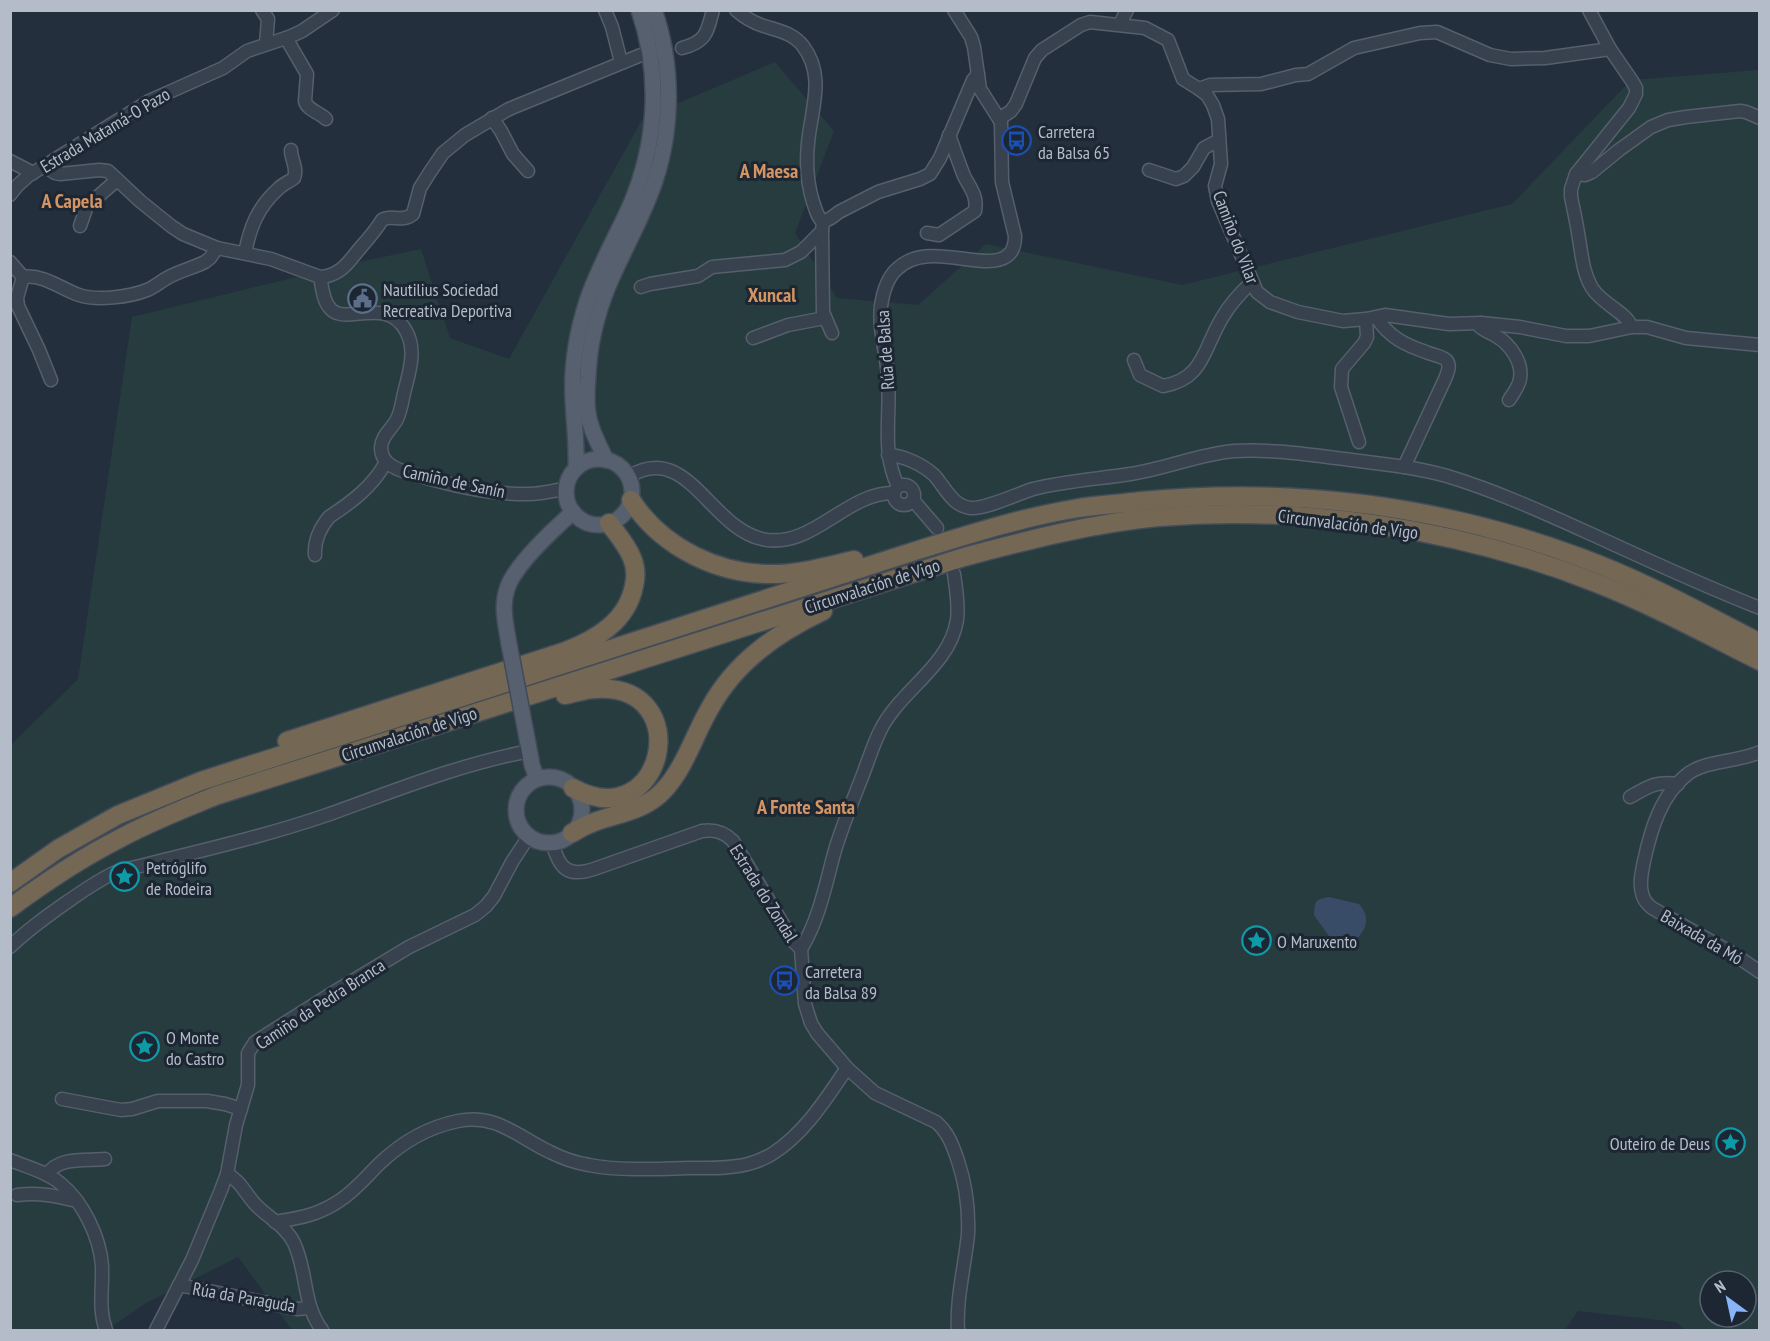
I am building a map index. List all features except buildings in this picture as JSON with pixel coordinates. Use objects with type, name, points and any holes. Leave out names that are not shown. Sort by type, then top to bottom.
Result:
[{"type":"highway","name":"Circunvalación de Vigo","points":[[10,883],[58,849],[118,814],[201,781],[894,558],[1001,526],[1073,509],[1171,499],[1267,496],[1337,501],[1405,510],[1492,529],[1581,558],[1661,591],[1760,643]]},
{"type":"highway","points":[[631,500],[642,517],[659,533],[691,554],[709,562],[752,573],[776,574],[804,571],[857,559],[951,531],[981,525],[1001,526]]},
{"type":"highway","name":"Circunvalación de Vigo","points":[[10,908],[52,878],[114,841],[158,819],[215,796],[964,557],[1012,544],[1102,525],[1159,517],[1277,515],[1368,523],[1422,532],[1514,555],[1595,583],[1682,622],[1760,661]]},
{"type":"highway","points":[[118,814],[145,796],[227,762],[336,724],[566,651],[591,639],[620,617],[632,596],[635,582],[632,557],[609,523]]},
{"type":"highway","points":[[572,833],[588,824],[631,812],[646,805],[662,792],[674,777],[710,707],[736,670],[772,639],[835,605],[852,592]]},
{"type":"highway","points":[[421,730],[451,729],[595,688],[612,689],[640,700],[654,718],[659,735],[658,754],[648,776],[632,790],[609,798],[585,794],[573,788]]},
{"type":"main road","points":[[576,468],[572,397],[574,365],[580,331],[587,300],[640,179],[648,154],[652,130],[653,73],[650,49],[639,10]]},
{"type":"main road","points":[[606,460],[591,428],[588,412],[588,364],[599,313],[607,289],[656,179],[664,142],[668,112],[668,82],[664,49],[654,10]]},
{"type":"main road","points":[[590,460],[606,460],[621,467],[628,477],[632,492],[631,500],[626,510],[609,523],[589,523],[573,512],[569,506],[566,489],[571,474],[576,468],[590,460]]},
{"type":"main road","points":[[537,779],[509,644],[504,606],[507,589],[513,577],[528,557],[573,512]]},
{"type":"main road","points":[[545,777],[560,779],[573,788],[580,800],[581,814],[572,833],[559,841],[540,841],[529,836],[520,827],[516,815],[517,802],[526,785],[545,777]]},
{"type":"street","points":[[262,10],[268,19],[266,44]]},
{"type":"street","name":"Estrada Matamá-O Pazo","points":[[10,195],[23,180],[154,98],[223,68],[247,51],[286,38],[307,28],[333,10]]},
{"type":"street","points":[[605,10],[621,62]]},
{"type":"street","points":[[682,48],[692,46],[704,38],[713,10]]},
{"type":"street","points":[[736,10],[751,21],[791,35],[810,55],[814,67],[817,88],[812,112],[807,165],[809,190],[823,227],[825,318],[832,333]]},
{"type":"street","name":"Rúa de Balsa","points":[[895,490],[888,455],[888,378],[880,324],[886,285],[896,270],[909,261],[944,256],[986,261],[1005,258],[1012,251],[1015,236],[1002,182],[1002,126],[982,95],[971,37],[954,10]]},
{"type":"street","points":[[1120,24],[1127,10]]},
{"type":"street","points":[[1589,10],[1610,49],[1636,88],[1636,94],[1629,108],[1576,174],[1571,189],[1585,275],[1598,297],[1624,316],[1632,327],[1647,327],[1686,338],[1760,345]]},
{"type":"street","name":"Camiño do Vilar","points":[[999,119],[1011,111],[1016,104],[1035,58],[1042,50],[1081,25],[1090,22],[1145,28],[1168,40],[1183,80],[1207,95],[1214,105],[1218,119],[1221,164],[1215,186],[1218,201],[1252,282],[1262,297],[1270,302],[1298,312],[1343,321],[1384,315],[1449,324],[1481,323],[1520,327],[1566,336],[1589,336],[1632,327]]},
{"type":"street","points":[[1199,89],[1210,85],[1261,84],[1308,74],[1354,48],[1420,33],[1437,32],[1490,55],[1511,58],[1545,58],[1610,49]]},
{"type":"street","points":[[286,38],[307,74],[307,108],[313,109],[326,118]]},
{"type":"street","points":[[10,161],[60,174],[103,170],[111,174],[171,226],[189,236],[216,248],[271,259],[320,277],[344,268],[386,218],[404,219],[412,214],[420,188],[430,172],[443,153],[465,135],[509,109],[641,55]]},
{"type":"street","points":[[641,287],[698,276],[712,267],[785,260],[801,252],[839,212],[878,192],[930,174],[940,158],[972,80],[978,74]]},
{"type":"street","points":[[1576,174],[1585,175],[1592,171],[1651,127],[1668,120],[1740,111],[1760,118]]},
{"type":"street","points":[[492,118],[513,154],[528,171]]},
{"type":"street","points":[[927,233],[939,235],[975,211],[975,194],[965,176],[949,135]]},
{"type":"street","points":[[1149,170],[1176,179],[1184,176],[1193,167],[1204,148],[1219,140]]},
{"type":"street","points":[[244,253],[257,213],[280,187],[294,178],[296,169],[291,150]]},
{"type":"street","points":[[80,226],[87,206],[117,180]]},
{"type":"street","points":[[23,277],[34,276],[91,299],[123,295],[146,290],[167,278],[198,266],[210,258],[216,248]]},
{"type":"street","points":[[10,262],[23,277]]},
{"type":"street","points":[[23,277],[17,298],[18,306],[51,380]]},
{"type":"street","name":"Camiño de Sanín","points":[[320,277],[327,303],[330,309],[337,314],[388,314],[401,324],[409,337],[411,365],[399,414],[381,444],[382,454],[387,462],[396,468],[432,480],[489,491],[533,494],[566,489]]},
{"type":"street","points":[[1134,360],[1140,375],[1163,386],[1188,377],[1197,369],[1213,334],[1231,304],[1252,282]]},
{"type":"street","points":[[753,338],[788,325],[825,318]]},
{"type":"street","points":[[1359,442],[1341,387],[1342,369],[1364,343],[1372,318],[1388,333],[1423,352],[1445,359],[1449,365],[1445,379],[1404,467]]},
{"type":"street","points":[[1481,323],[1482,329],[1498,337],[1517,358],[1520,380],[1509,400]]},
{"type":"street","points":[[888,455],[898,455],[926,469],[960,505],[972,508],[1035,489],[1130,474],[1227,452],[1279,452],[1404,467],[1445,476],[1491,491],[1760,608]]},
{"type":"street","points":[[315,555],[315,544],[329,517],[371,485],[387,462]]},
{"type":"street","points":[[628,477],[653,467],[674,471],[689,482],[735,527],[762,539],[779,540],[796,537],[818,527],[865,499],[895,490],[894,500],[900,505],[907,505],[913,500],[937,528]]},
{"type":"street","points":[[801,949],[816,918],[842,827],[880,731],[893,709],[940,656],[952,634],[957,621],[958,603],[954,574]]},
{"type":"street","points":[[10,947],[51,913],[94,883],[116,872],[273,831],[324,816],[472,764],[530,751]]},
{"type":"street","name":"Baixada da Mó","points":[[1760,752],[1701,767],[1690,772],[1678,783],[1660,809],[1653,825],[1642,869],[1642,895],[1652,908],[1760,972]]},
{"type":"street","points":[[1630,797],[1663,782],[1678,783]]},
{"type":"street","name":"Estrada do Zondal","points":[[552,842],[563,868],[577,873],[702,831],[722,833],[733,841],[791,938],[801,949],[805,1005],[817,1033],[847,1068],[875,1093],[944,1128],[965,1181],[968,1203],[968,1234],[957,1314],[958,1330]]},
{"type":"street","name":"Camiño da Pedra Branca","points":[[156,1330],[204,1234],[227,1174],[248,1085],[248,1053],[255,1042],[409,947],[475,915],[494,896],[512,861],[529,836]]},
{"type":"street","points":[[275,1222],[306,1217],[328,1208],[351,1193],[379,1164],[404,1144],[440,1126],[469,1119],[485,1119],[496,1123],[550,1152],[589,1166],[660,1169],[732,1167],[748,1164],[772,1154],[804,1126],[847,1068]]},
{"type":"street","points":[[62,1099],[121,1110],[158,1101],[207,1101],[241,1109]]},
{"type":"street","points":[[47,1175],[55,1165],[62,1163],[105,1159]]},
{"type":"street","points":[[10,1160],[47,1175],[61,1184],[77,1201],[94,1231],[100,1248],[101,1303],[106,1330]]},
{"type":"street","points":[[227,1174],[236,1179],[264,1214],[290,1235],[305,1281],[309,1308],[322,1330]]},
{"type":"street","points":[[17,1195],[46,1193],[77,1201]]},
{"type":"street","name":"Rúa da Paraguda","points":[[179,1285],[297,1309],[309,1308]]},
{"type":"green space","points":[[775,62],[834,131],[795,233],[837,298],[918,305],[986,244],[1182,285],[1512,204],[1631,80],[1759,70],[1759,1330],[1685,1330],[1676,1322],[1578,1311],[1565,1330],[292,1330],[238,1257],[146,1303],[107,1330],[11,1330],[11,745],[78,679],[132,317],[421,249],[450,338],[509,359],[643,118]]},
{"type":"water","points":[[1329,897],[1359,904],[1364,911],[1366,924],[1361,934],[1352,942],[1336,946],[1314,915],[1317,902]]},
{"type":"place","name":"Carretera da Balsa 65","points":[[1017,141]]},
{"type":"place","name":"Nautilius Sociedad Recreativa Deportiva","points":[[362,299]]},
{"type":"place","name":"Petróglifo de Rodeira","points":[[125,877]]},
{"type":"place","name":"O Maruxento","points":[[1256,941]]},
{"type":"place","name":"Carretera da Balsa 89","points":[[784,981]]},
{"type":"place","name":"O Monte do Castro","points":[[145,1047]]},
{"type":"place","name":"Outeiro de Deus","points":[[1731,1143]]},
{"type":"district","name":"A Maesa","points":[[769,171]]},
{"type":"district","name":"A Capela","points":[[72,201]]},
{"type":"district","name":"Xuncal","points":[[772,295]]},
{"type":"district","name":"A Fonte Santa","points":[[806,807]]}]
